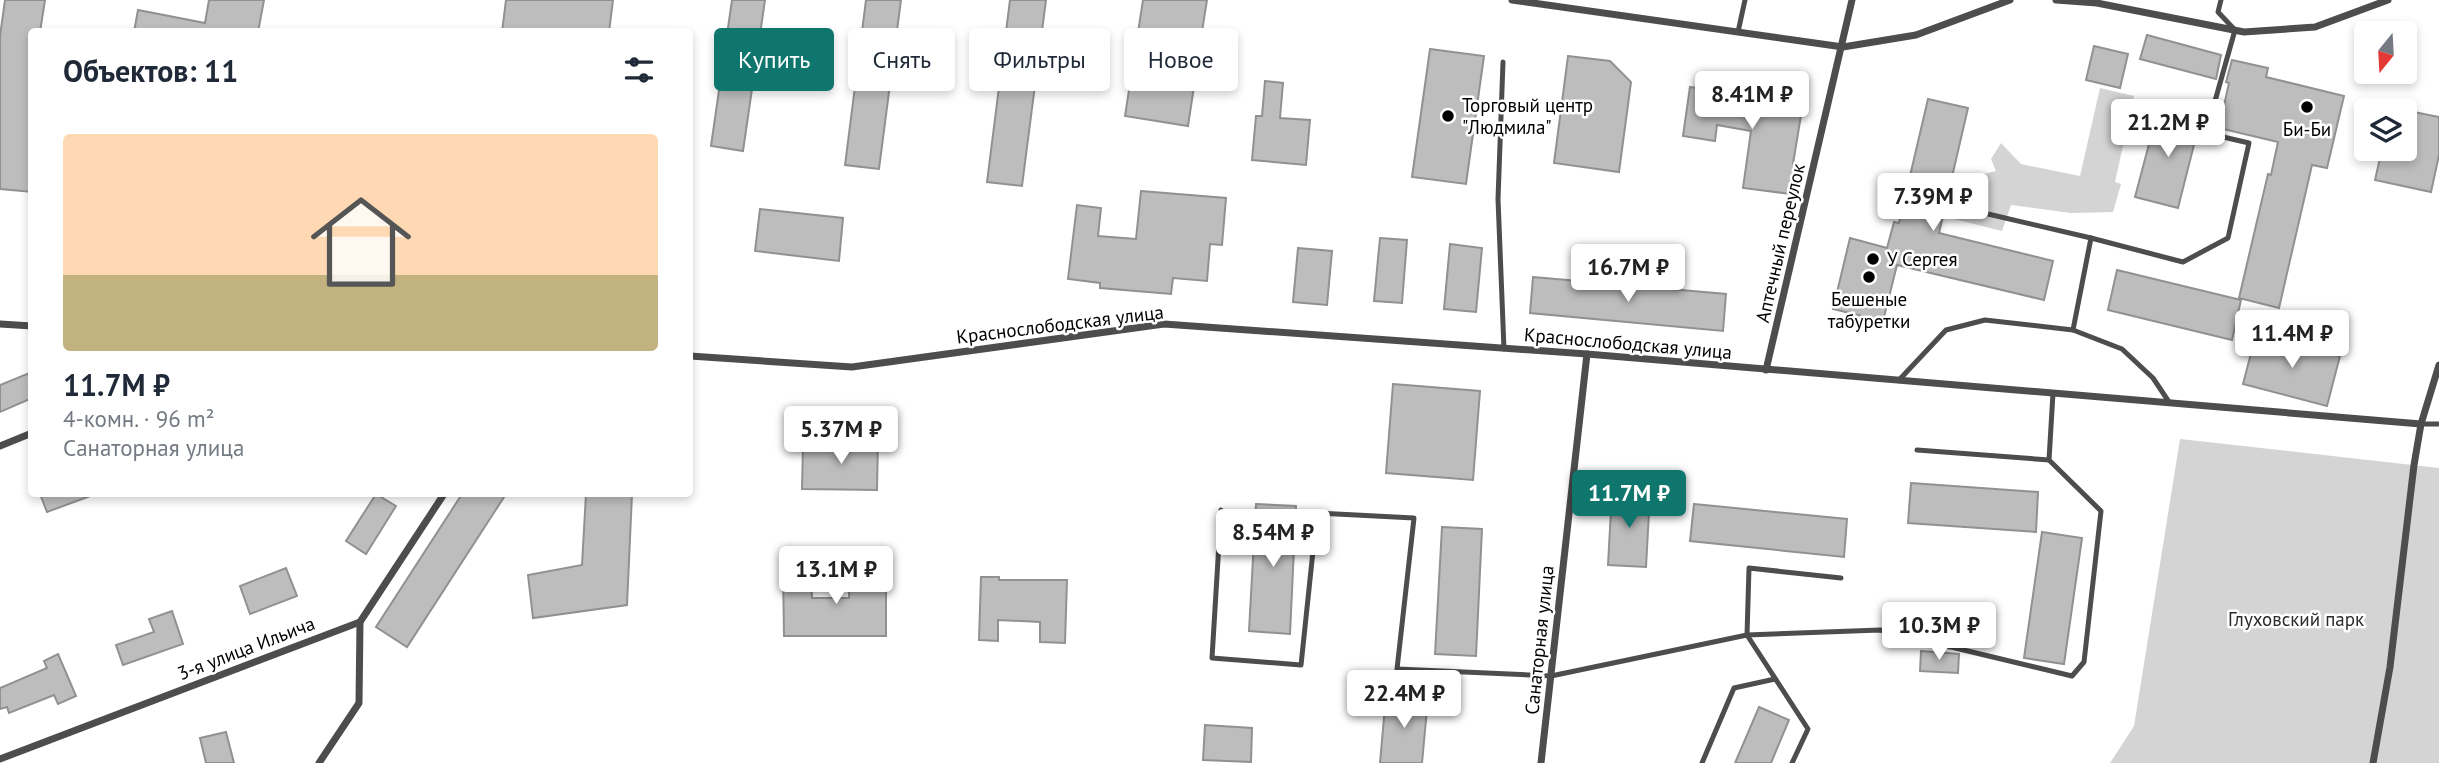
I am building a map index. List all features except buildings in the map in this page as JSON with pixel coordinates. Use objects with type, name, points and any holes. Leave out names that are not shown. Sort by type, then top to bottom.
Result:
[{"type":"street","points":[[1512,0],[1843,47],[1916,35],[2010,0]]},
{"type":"street","name":"Аптечный переулок","points":[[1766,370],[1852,0]]},
{"type":"street","points":[[2056,0],[2098,3],[2244,32],[2315,27],[2389,0]]},
{"type":"street","points":[[0,324],[28,326]]},
{"type":"street","name":"Краснослободская улица","points":[[693,356],[852,367],[1164,324],[1587,354],[2421,424]]},
{"type":"street","name":"Санаторная улица","points":[[1541,763],[1587,354]]},
{"type":"street","points":[[2373,763],[2390,667],[2414,465],[2421,424],[2439,365]]},
{"type":"street","points":[[0,446],[28,435]]},
{"type":"street","points":[[319,763],[359,703],[360,622],[442,497]]},
{"type":"street","name":"3-я улица Ильича","points":[[0,759],[360,622]]},
{"type":"lane","points":[[1738,32],[1745,0]]},
{"type":"lane","points":[[1988,214],[2183,262],[2228,238],[2249,143],[2206,133],[2235,30],[2218,12],[2221,0]]},
{"type":"lane","points":[[1503,62],[1498,199],[1504,349]]},
{"type":"lane","points":[[2073,330],[2091,238]]},
{"type":"lane","points":[[1899,380],[1945,330],[1985,320],[2073,330],[2122,349],[2153,378],[2169,402]]},
{"type":"lane","points":[[2049,460],[2053,393]]},
{"type":"lane","points":[[2421,424],[2439,424]]},
{"type":"lane","points":[[1221,510],[1212,658],[1301,665],[1317,513],[1414,518],[1397,669],[1551,676],[1747,635],[1880,630],[2072,676],[2084,662],[2101,511],[2049,460],[1917,450]]},
{"type":"lane","points":[[1792,763],[1808,730],[1747,635],[1749,568],[1840,578]]},
{"type":"lane","points":[[1702,763],[1734,688],[1775,679]]},
{"type":"green space","points":[[2100,88],[2134,96],[2115,182],[2121,184],[2113,212],[2071,213],[2011,205],[2002,231],[1954,219],[1971,177],[1996,171],[1991,159],[2001,143],[2021,164],[2080,176]]},
{"type":"green space","name":"Глуховский парк","points":[[2180,439],[2439,468],[2439,763],[2110,763],[2134,726]]},
{"type":"place","name":"Би-Би","points":[[2307,107]]},
{"type":"place","name":"Торговый центр \"Людмила\"","points":[[1448,116]]},
{"type":"place","name":"У Сергея","points":[[1873,259]]},
{"type":"place","name":"Бешеные табуретки","points":[[1869,277]]}]
